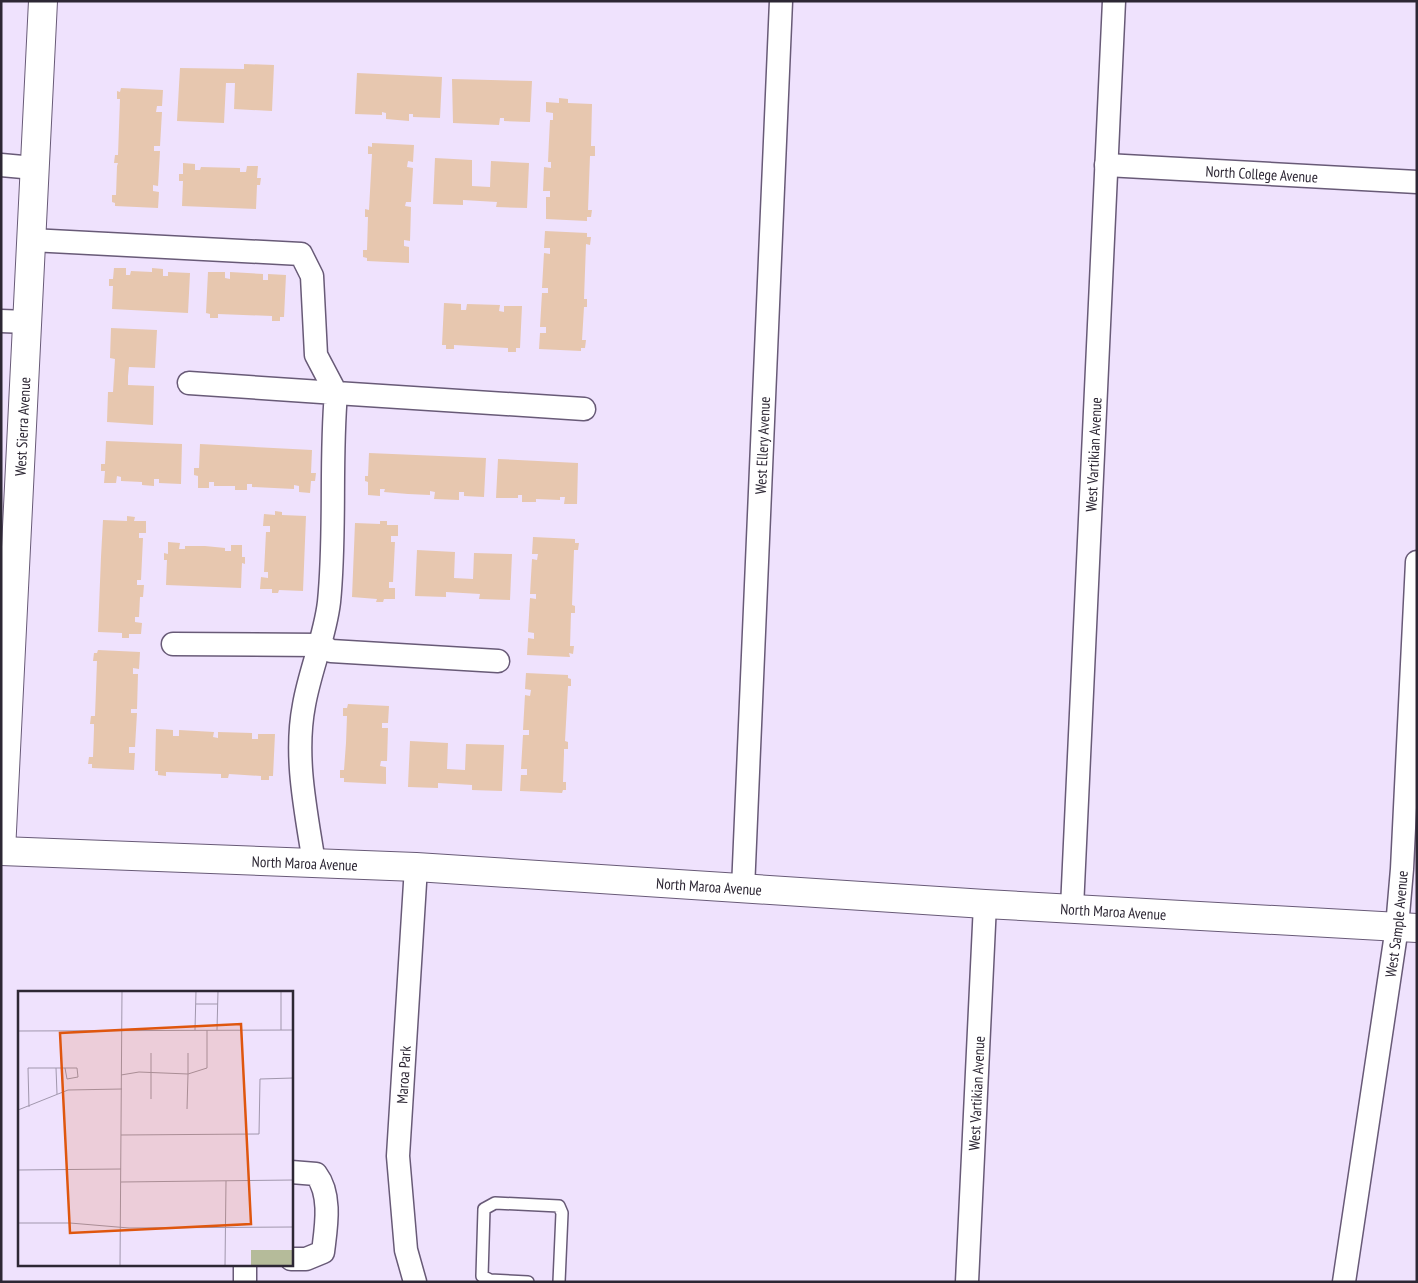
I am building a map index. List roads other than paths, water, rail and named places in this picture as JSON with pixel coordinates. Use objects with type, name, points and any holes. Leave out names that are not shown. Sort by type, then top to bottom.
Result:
[{"type":"main road","name":"West Sierra Avenue","points":[[1,851],[14,322],[31,240],[42,1]]},
{"type":"main road","name":"North Maroa Avenue","points":[[1,851],[416,867],[985,904],[1407,927]]},
{"type":"street","name":"West Ellery Avenue","points":[[743,889],[781,1]]},
{"type":"street","name":"West Vartikian Avenue","points":[[1072,908],[1114,1]]},
{"type":"street","points":[[1,165],[34,168]]},
{"type":"street","name":"North College Avenue","points":[[1106,165],[1417,182]]},
{"type":"street","points":[[31,240],[301,254],[312,276],[316,355],[336,393],[329,601],[321,645],[304,705],[300,740],[303,797],[314,863]]},
{"type":"street","points":[[189,383],[584,409]]},
{"type":"street","name":"West Sample Avenue","points":[[1344,1282],[1407,927],[1402,869],[1417,562]]},
{"type":"street","points":[[174,644],[321,645],[331,651],[498,660]]},
{"type":"street","name":"Maroa Park","points":[[415,1282],[406,1250],[398,1156],[416,867]]},
{"type":"street","name":"West Vartikian Avenue","points":[[967,1282],[985,904]]},
{"type":"street","points":[[292,1172],[316,1174],[323,1184],[327,1221],[323,1252],[306,1259],[292,1260]]},
{"type":"street","points":[[244,1282],[245,1266]]},
{"type":"lane","points":[[528,1282],[490,1280],[482,1276],[484,1208],[496,1202],[559,1206],[562,1213],[559,1282]]}]
